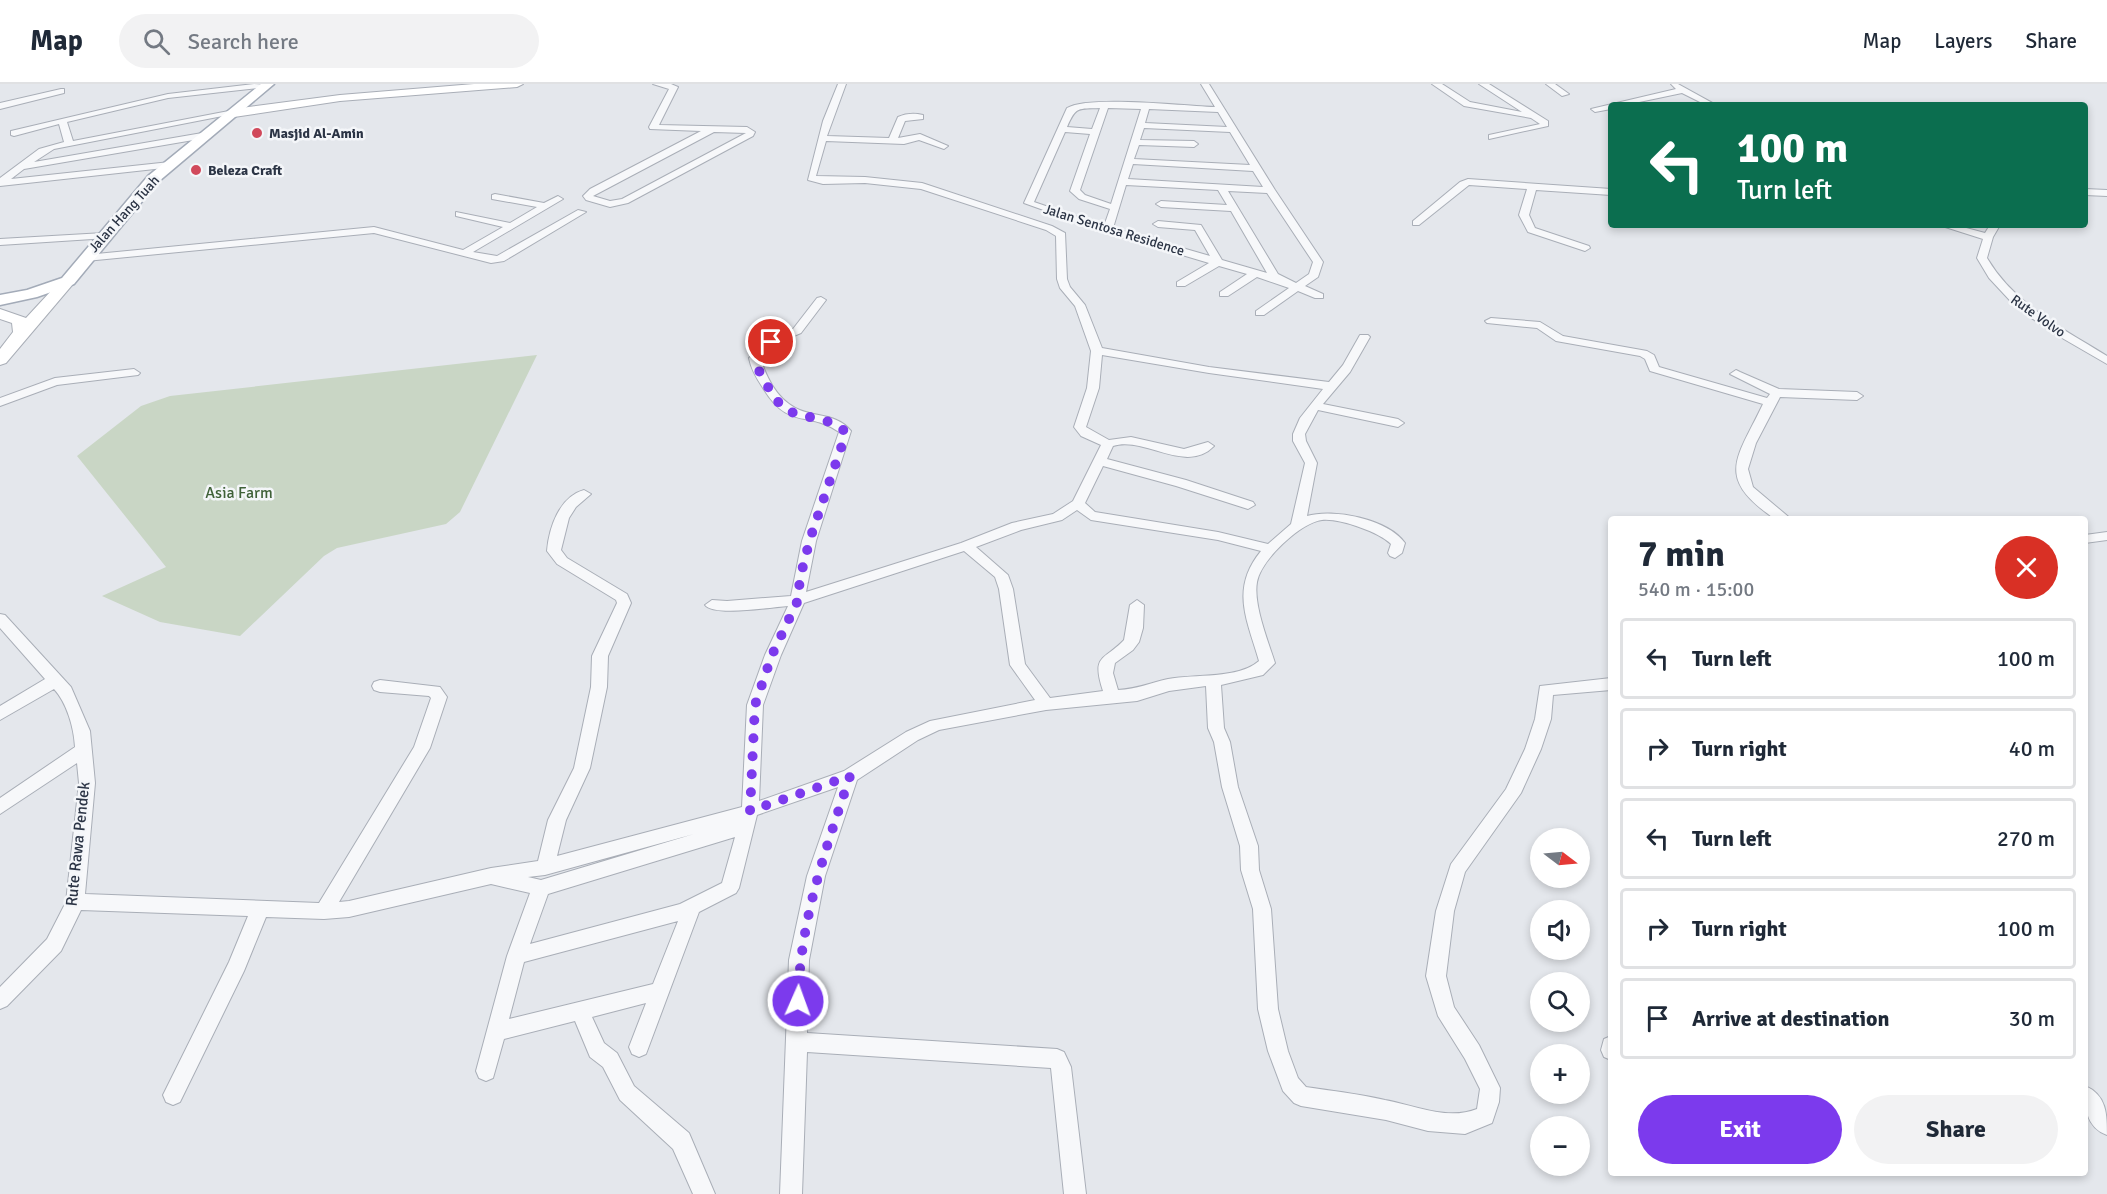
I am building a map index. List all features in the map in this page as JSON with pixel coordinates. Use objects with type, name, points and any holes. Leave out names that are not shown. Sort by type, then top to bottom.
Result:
[{"type":"main road","name":"Jalan Hang Tuah","points":[[68,281],[153,179],[268,84]]},
{"type":"main road","points":[[0,300],[31,294],[68,281]]},
{"type":"street","points":[[15,133],[168,96],[268,84]]},
{"type":"street","points":[[0,183],[47,148],[69,143],[234,113],[340,98],[445,87],[517,84]]},
{"type":"street","points":[[657,84],[674,87],[652,126],[712,129],[751,132],[750,134],[625,201],[610,204],[588,196],[592,191],[712,129]]},
{"type":"street","points":[[842,84],[822,138],[811,178],[823,181],[865,180],[922,186],[1058,232],[1062,239],[1062,279],[1065,288],[1080,305],[1097,351],[1093,388],[1080,427],[1085,433],[1108,444]]},
{"type":"street","points":[[1206,84],[1270,190],[1318,262],[1314,275],[1260,313]]},
{"type":"street","points":[[1436,84],[1467,104],[1536,117]]},
{"type":"street","points":[[1482,84],[1545,123],[1544,126],[1492,137]]},
{"type":"street","points":[[1550,84],[1565,94]]},
{"type":"street","points":[[1672,84],[1705,102]]},
{"type":"street","points":[[1626,102],[1683,90]]},
{"type":"street","points":[[0,106],[61,91]]},
{"type":"street","points":[[1115,208],[1082,197],[1075,191],[1105,105],[1221,110]]},
{"type":"street","name":"Jalan Sentosa Residence","points":[[1105,105],[1075,107],[1070,110],[1029,203],[1108,230],[1280,280],[1319,296]]},
{"type":"street","points":[[1108,230],[1146,106]]},
{"type":"street","points":[[1595,109],[1608,106]]},
{"type":"street","points":[[893,140],[903,117],[920,117]]},
{"type":"street","points":[[62,121],[69,143]]},
{"type":"street","points":[[1141,125],[1233,130]]},
{"type":"street","points":[[1187,128],[1204,165]]},
{"type":"street","points":[[1061,129],[1096,132]]},
{"type":"street","points":[[21,166],[208,135]]},
{"type":"street","points":[[822,138],[904,141],[920,137],[944,146]]},
{"type":"street","points":[[1135,141],[1194,144]]},
{"type":"street","points":[[1129,161],[1257,168]]},
{"type":"street","points":[[0,183],[170,165]]},
{"type":"street","points":[[86,185],[95,172]]},
{"type":"street","points":[[1123,182],[1270,190]]},
{"type":"street","points":[[1416,223],[1463,184],[1473,182],[1608,192]]},
{"type":"street","points":[[1158,244],[1163,184]]},
{"type":"street","points":[[1532,187],[1524,215],[1531,230],[1585,248]]},
{"type":"street","points":[[1222,188],[1274,276],[1280,280]]},
{"type":"street","points":[[2088,192],[2107,193]]},
{"type":"street","points":[[495,197],[545,206]]},
{"type":"street","points":[[465,253],[558,199]]},
{"type":"street","points":[[1161,204],[1234,208]]},
{"type":"street","points":[[86,258],[374,230],[491,260],[500,259],[580,212]]},
{"type":"street","points":[[459,214],[511,226]]},
{"type":"street","points":[[1158,224],[1198,227],[1218,262],[1181,284]]},
{"type":"street","points":[[1955,228],[1988,237]]},
{"type":"street","name":"Rute Volvo","points":[[1993,228],[1982,258],[1990,274],[2002,289],[2027,310],[2107,361]]},
{"type":"street","points":[[0,242],[104,236]]},
{"type":"street","points":[[1224,294],[1255,273]]},
{"type":"street","points":[[0,360],[21,332],[68,281]]},
{"type":"street","points":[[516,956],[645,922],[692,907],[730,888],[748,818],[755,705],[772,655],[798,600],[800,578],[810,539],[842,445],[844,431],[834,424],[801,416],[785,409],[770,390],[756,366],[755,358],[764,346],[797,331],[820,300]]},
{"type":"street","points":[[0,314],[20,321],[21,332]]},
{"type":"street","points":[[1491,321],[1540,325],[1560,339],[1643,353],[1650,357],[1654,369],[1773,397],[1857,396]]},
{"type":"street","points":[[1298,525],[1311,464],[1300,442],[1299,434],[1315,406],[1344,372],[1364,337]]},
{"type":"street","points":[[1097,351],[1209,370],[1330,386]]},
{"type":"street","points":[[0,402],[55,382],[134,373]]},
{"type":"street","points":[[1736,374],[1773,397]]},
{"type":"street","points":[[1773,397],[1745,454],[1740,472],[1743,485],[1752,496],[1780,516]]},
{"type":"street","points":[[1315,406],[1398,423]]},
{"type":"street","points":[[712,605],[727,606],[798,600],[966,546],[1017,526],[1057,517],[1077,504],[1108,444],[1117,441],[1129,441],[1190,453],[1201,451],[1208,446]]},
{"type":"street","points":[[1098,461],[1180,483],[1248,505]]},
{"type":"street","points":[[545,867],[557,820],[582,768],[599,687],[600,656],[624,603],[622,597],[562,561],[554,551],[567,506],[584,494]]},
{"type":"street","points":[[1077,504],[1091,516],[1218,536],[1271,549]]},
{"type":"street","points":[[491,876],[541,888],[748,818],[850,776],[912,736],[936,725],[1046,704],[1137,695],[1168,685],[1213,680],[1258,671],[1267,663],[1256,625],[1250,583],[1258,561],[1298,525],[1325,516],[1354,522],[1392,535],[1398,543],[1395,553]]},
{"type":"street","points":[[2088,539],[2107,536]]},
{"type":"street","points":[[966,546],[1001,575],[1006,589],[1018,665],[1046,704]]},
{"type":"street","points":[[1112,696],[1105,673],[1107,663],[1109,657],[1127,647],[1131,641],[1137,604]]},
{"type":"street","name":"Rute Rawa Pendek","points":[[0,619],[65,691],[82,731],[87,783],[75,902],[67,923],[54,945],[0,1000]]},
{"type":"street","points":[[0,714],[56,680]]},
{"type":"street","points":[[1213,680],[1216,728],[1222,742],[1230,787],[1250,846],[1250,870],[1262,909],[1268,1009],[1278,1051],[1290,1084],[1301,1096],[1386,1110],[1428,1121],[1465,1124],[1485,1116],[1490,1088],[1472,1052],[1445,1010],[1436,976],[1445,911],[1457,869],[1513,794],[1533,749],[1543,719],[1546,690],[1608,684]]},
{"type":"street","points":[[324,911],[422,748],[439,696],[429,690],[380,686]]},
{"type":"street","points":[[0,807],[84,748]]},
{"type":"street","points":[[791,1194],[799,960],[816,876],[850,776]]},
{"type":"street","points":[[75,902],[324,911],[349,909],[491,876],[545,867],[748,818]]},
{"type":"street","points":[[486,1071],[516,956],[541,888]]},
{"type":"street","points":[[639,1047],[692,907]]},
{"type":"street","points":[[173,1095],[237,965],[261,908]]},
{"type":"street","points":[[496,1032],[660,991]]},
{"type":"street","points":[[580,1011],[597,1050],[610,1060],[627,1093],[681,1141],[704,1194]]},
{"type":"street","points":[[796,1042],[1057,1059],[1061,1067],[1076,1194]]},
{"type":"street","points":[[2088,1100],[2107,1125]]},
{"type":"green space","name":"Asia Farm","points":[[537,355],[460,512],[446,524],[337,548],[324,556],[240,636],[160,622],[102,596],[166,567],[77,456],[141,406],[170,396]]},
{"type":"place","name":"Masjid Al-Amin","points":[[257,133]]},
{"type":"place","name":"Beleza Craft","points":[[196,170]]},
{"type":"route","points":[[771,342],[759,351],[755,358],[756,366],[770,390],[785,409],[801,416],[834,424],[844,431],[842,445],[810,539],[800,578],[798,600],[772,655],[755,705],[750,811],[807,789],[850,776],[816,876],[799,960],[798,1001]]}]
